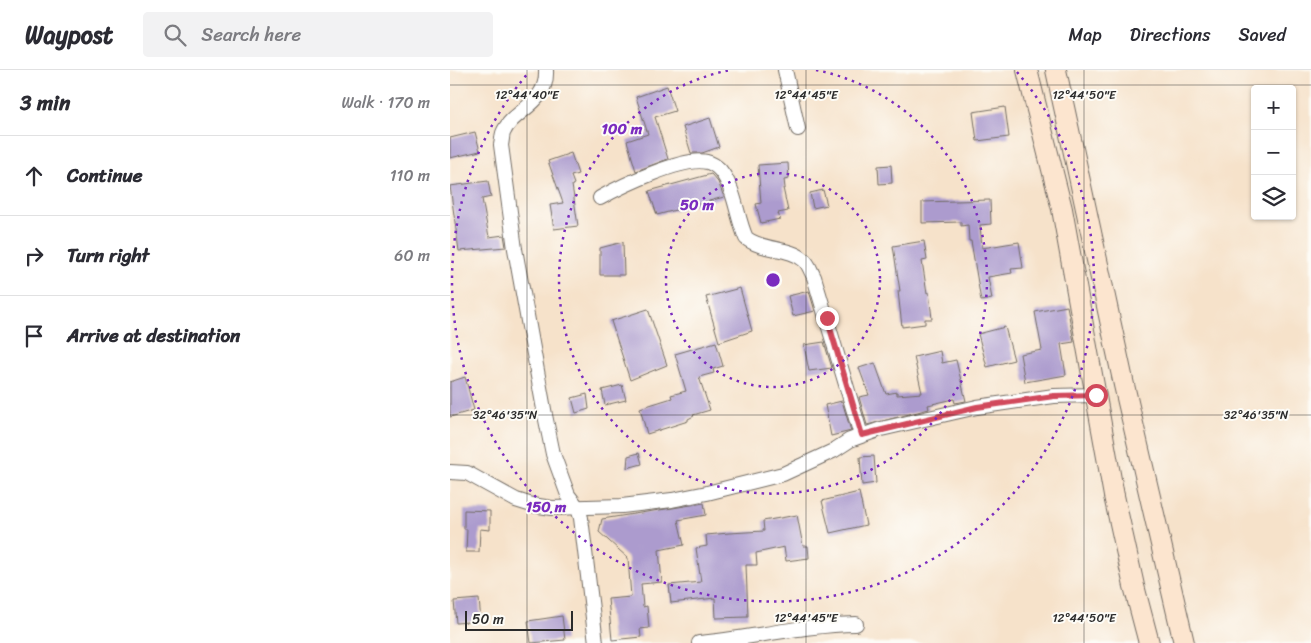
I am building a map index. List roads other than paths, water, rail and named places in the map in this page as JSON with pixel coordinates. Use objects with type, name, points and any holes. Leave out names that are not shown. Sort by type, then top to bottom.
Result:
[{"type":"main road","points":[[1027,70],[1062,209],[1114,496],[1134,586],[1150,643]]},
{"type":"main road","points":[[1056,70],[1124,385],[1184,643]]},
{"type":"street","points":[[546,70],[542,91],[509,124],[502,134],[501,145],[514,249],[545,415],[554,454],[568,495],[578,508],[584,537],[596,643]]},
{"type":"street","points":[[785,70],[798,129]]},
{"type":"street","points":[[600,198],[646,176],[681,165],[698,162],[713,164],[720,171],[731,189],[746,238],[753,243],[791,254],[804,260],[814,277],[862,435]]},
{"type":"street","points":[[450,472],[467,473],[516,500],[532,505],[552,508],[622,506],[672,500],[755,482],[783,474],[833,451],[862,435],[977,407],[1054,396],[1096,395]]},
{"type":"street","points":[[699,643],[736,640],[824,625],[856,624]]}]
